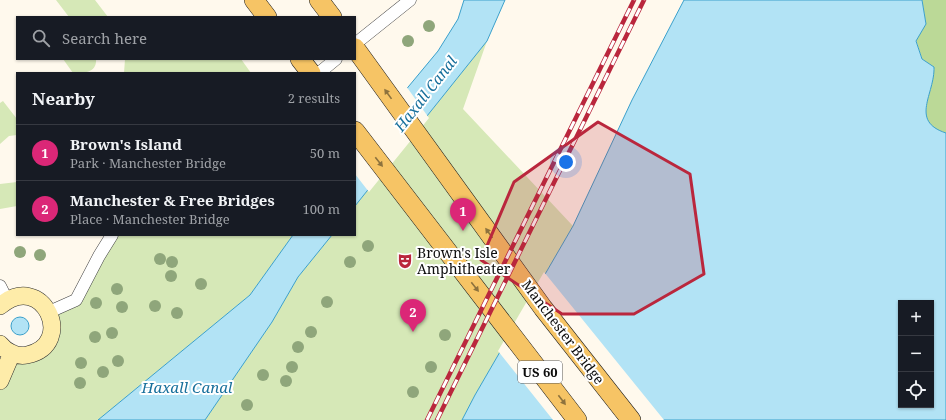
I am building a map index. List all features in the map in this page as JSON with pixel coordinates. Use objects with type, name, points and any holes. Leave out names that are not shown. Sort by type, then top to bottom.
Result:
[{"type":"main road","points":[[254,0],[266,16]]},
{"type":"main road","name":"Manchester Bridge","points":[[356,49],[543,308],[631,420]]},
{"type":"main road","points":[[301,60],[310,72]]},
{"type":"main road","name":"US 60","points":[[356,132],[577,420]]},
{"type":"street","points":[[356,43],[410,0]]},
{"type":"street","points":[[319,72],[335,60]]},
{"type":"street","points":[[49,312],[76,300],[111,236]]},
{"type":"street","points":[[0,381],[6,349],[25,355],[33,354],[45,345],[52,331],[49,312],[44,304],[26,296],[1,301]]},
{"type":"highlighted area","points":[[598,122],[690,174],[704,274],[634,314],[562,314],[481,260],[514,182]]},
{"type":"green space","points":[[56,0],[95,0],[107,16],[68,16]]},
{"type":"green space","points":[[922,0],[946,0],[946,133],[934,128],[926,118],[934,67],[922,59],[916,40],[926,24]]},
{"type":"green space","points":[[487,41],[463,109],[573,226],[462,420],[205,420],[272,322],[298,277],[331,236],[356,236],[356,205]]},
{"type":"green space","points":[[64,60],[96,60],[96,64],[92,70],[85,72],[72,72]]},
{"type":"green space","points":[[125,60],[242,60],[250,72],[124,72]]},
{"type":"green space","points":[[3,101],[16,118],[16,135],[9,136],[0,144],[0,103]]},
{"type":"green space","points":[[16,182],[16,206],[0,209],[0,184]]},
{"type":"green space","points":[[111,236],[292,236],[250,295],[98,420],[0,420],[0,381],[4,370],[33,354],[51,318],[65,306]]},
{"type":"water","name":"Haxall Canal","points":[[464,0],[505,0],[487,41],[356,205],[356,150],[438,51],[458,19]]},
{"type":"water","points":[[684,0],[922,0],[926,24],[916,41],[922,59],[934,67],[926,106],[926,114],[929,121],[935,128],[946,133],[946,420],[462,420],[573,226],[632,100]]},
{"type":"water","name":"Haxall Canal","points":[[292,236],[331,236],[298,277],[272,322],[205,420],[98,420],[250,295]]},
{"type":"water","points":[[16,317],[24,317],[29,322],[27,333],[24,335],[16,335],[11,330],[11,322]]},
{"type":"pier","points":[[406,86],[429,118],[369,192],[356,175],[356,147]]},
{"type":"pier","points":[[544,272],[664,420],[553,420],[498,351]]},
{"type":"railway","points":[[427,420],[634,0]]},
{"type":"railway","points":[[437,420],[644,0]]},
{"type":"place","name":"Brown's Island","points":[[463,231]]},
{"type":"place","name":"Brown's Isle Amphitheater","points":[[405,261]]},
{"type":"place","name":"Manchester & Free Bridges","points":[[413,332]]}]
